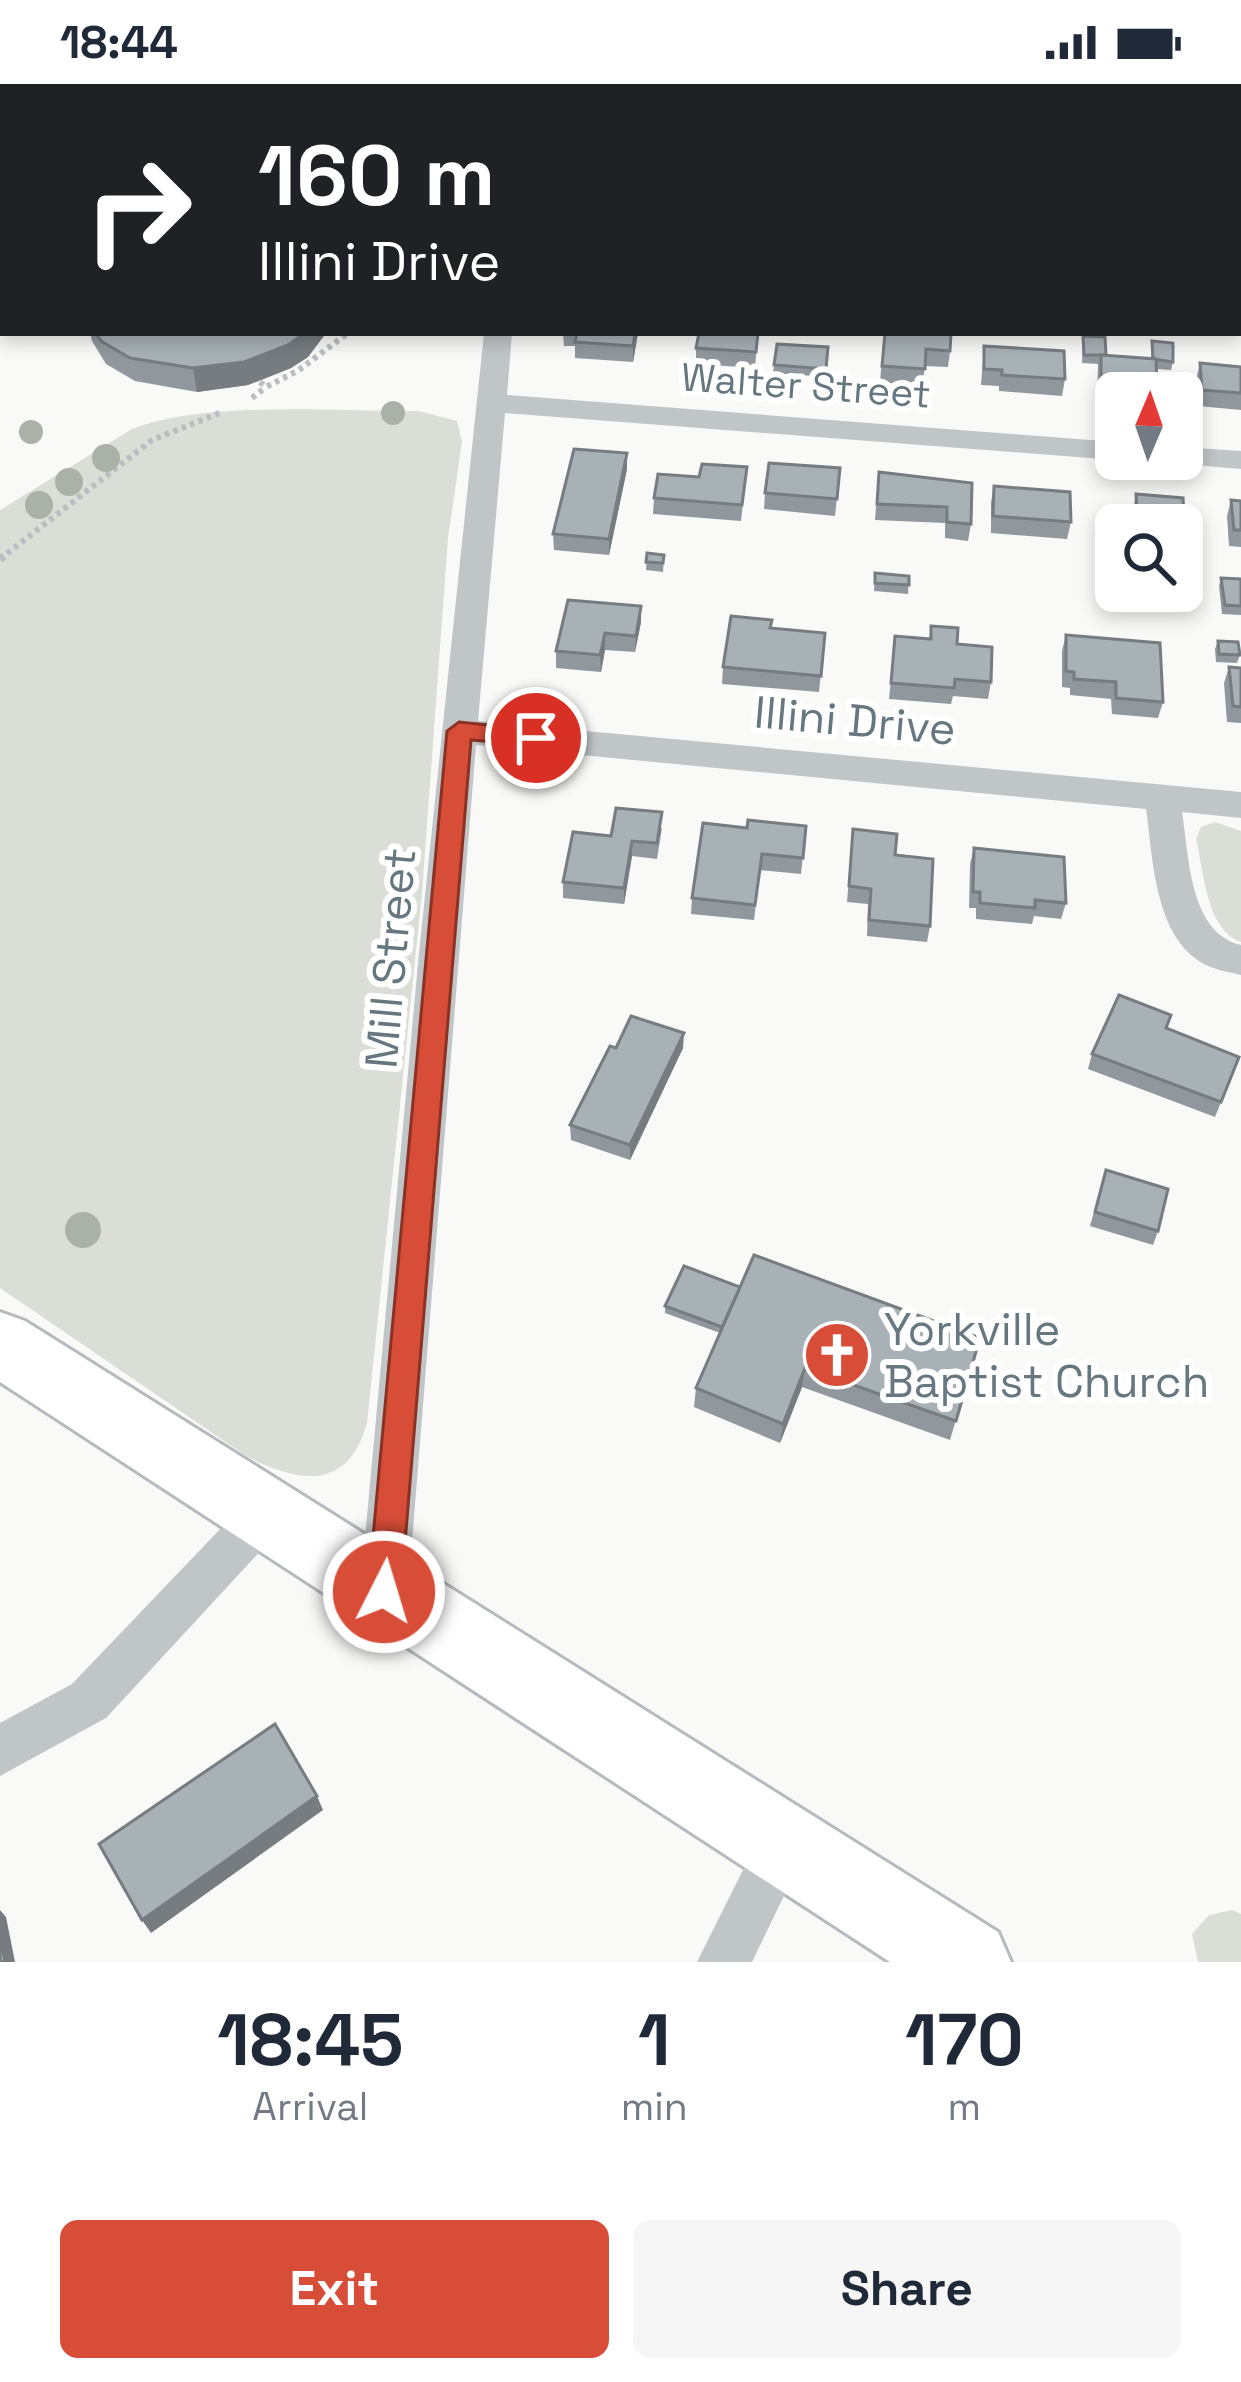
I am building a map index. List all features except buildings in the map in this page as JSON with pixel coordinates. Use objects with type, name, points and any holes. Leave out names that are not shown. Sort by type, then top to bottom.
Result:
[{"type":"main road","points":[[0,1343],[263,1516],[968,1962]]},
{"type":"street","name":"Mill Street","points":[[384,1592],[497,336]]},
{"type":"street","name":"Walter Street","points":[[490,404],[1095,449]]},
{"type":"street","points":[[1203,457],[1241,460]]},
{"type":"street","name":"Illini Drive","points":[[459,731],[1241,806]]},
{"type":"street","points":[[1162,797],[1186,920],[1203,946],[1241,960]]},
{"type":"street","points":[[0,1750],[89,1701],[263,1516]]},
{"type":"street","points":[[724,1962],[783,1844]]},
{"type":"path","points":[[252,398],[263,384],[299,370],[345,336]]},
{"type":"path","points":[[0,559],[152,440],[222,412]]},
{"type":"shaded area","points":[[234,411],[418,411],[457,421],[462,442],[448,538],[422,893],[367,1423],[347,1461],[319,1476],[302,1476],[246,1456],[0,1288],[0,510],[132,429],[163,420]]},
{"type":"shaded area","points":[[1215,822],[1241,831],[1241,942],[1220,925],[1205,882],[1196,839],[1201,827]]},
{"type":"shaded area","points":[[1232,1910],[1241,1914],[1241,1962],[1198,1962],[1192,1934],[1209,1915]]},
{"type":"place","name":"Yorkville Baptist Church","points":[[837,1355]]},
{"type":"route","points":[[384,1592],[459,731],[536,738]]}]
